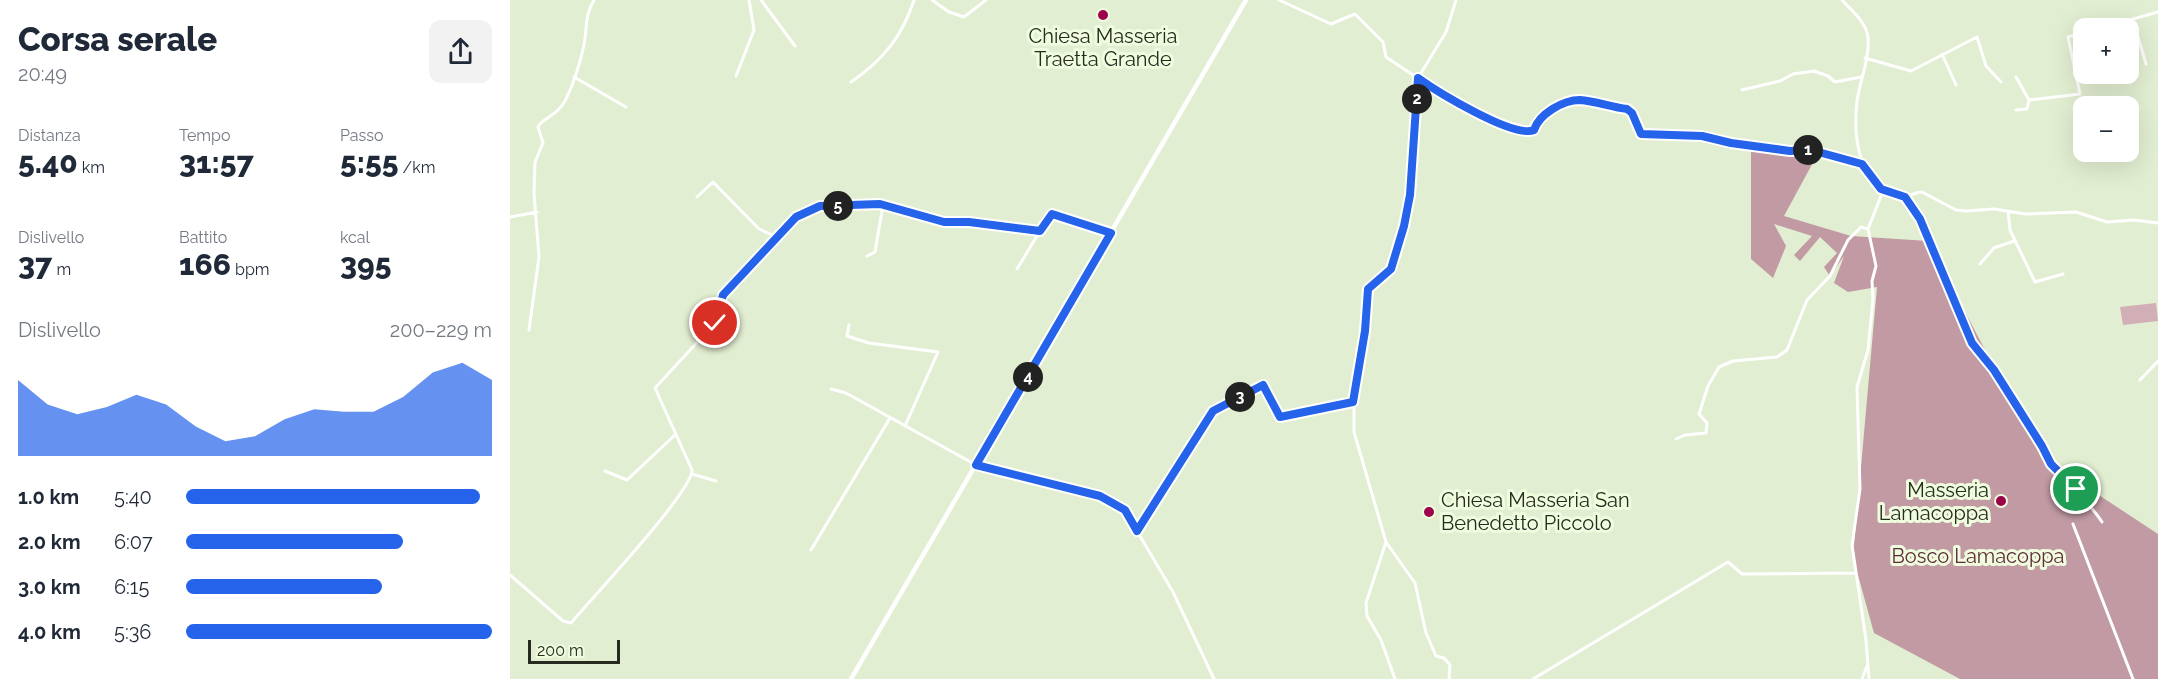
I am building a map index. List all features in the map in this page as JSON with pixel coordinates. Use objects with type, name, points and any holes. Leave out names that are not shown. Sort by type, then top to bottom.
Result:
[{"type":"main road","points":[[851,679],[1246,0]]},
{"type":"street","points":[[529,330],[539,257],[535,162],[543,143],[538,124],[555,115],[561,108],[574,77],[584,44],[588,11],[594,0]]},
{"type":"street","points":[[736,76],[754,30],[749,0]]},
{"type":"street","points":[[760,0],[795,46]]},
{"type":"street","points":[[851,82],[878,63],[892,47],[906,23],[914,0]]},
{"type":"street","points":[[932,0],[949,12],[964,16],[986,0]]},
{"type":"street","points":[[1279,0],[1331,24],[1355,14],[1383,42],[1386,57],[1453,101],[1499,124],[1526,132],[1534,130],[1540,118],[1547,112],[1581,100],[1627,109],[1632,113],[1641,134],[1702,136],[1731,143],[1790,151],[1811,150],[1862,164]]},
{"type":"street","points":[[1449,679],[1450,665],[1444,658],[1436,656],[1426,633],[1415,584],[1386,542],[1354,432],[1353,402],[1365,331],[1368,289],[1391,269],[1408,209],[1418,78],[1446,32],[1456,0]]},
{"type":"street","points":[[1842,0],[1862,22],[1866,30],[1868,46],[1856,114],[1862,164],[1881,189],[1905,197],[1922,192],[1956,210],[2008,211],[2025,214],[2076,212],[2107,222],[2133,220],[2158,223]]},
{"type":"street","points":[[2139,18],[2158,12]]},
{"type":"street","points":[[2073,35],[2068,37],[2073,61]]},
{"type":"street","points":[[1865,58],[1911,71],[1977,37],[1986,66],[2001,82]]},
{"type":"street","points":[[2139,40],[2146,64]]},
{"type":"street","points":[[1942,54],[1956,85]]},
{"type":"street","points":[[1742,90],[1780,81],[1793,74],[1814,71],[1828,76],[1835,82],[1861,77]]},
{"type":"street","points":[[574,77],[626,107]]},
{"type":"street","points":[[2016,77],[2029,100],[2027,108],[2016,110]]},
{"type":"street","points":[[2029,100],[2080,94],[2078,84]]},
{"type":"street","points":[[697,197],[713,182],[759,229],[777,237]]},
{"type":"street","points":[[1868,664],[1862,678],[1869,678],[1868,664],[1852,545],[1860,489],[1857,387],[1868,350],[1873,299],[1872,281],[1876,266],[1868,229],[1881,196],[1881,189]]},
{"type":"street","points":[[1905,197],[1920,219],[1972,343],[1994,370],[2042,446],[2048,460],[2076,489],[2102,522]]},
{"type":"street","points":[[692,474],[656,388],[715,323],[723,295],[796,217],[820,206],[883,206],[944,222],[969,222],[1040,231]]},
{"type":"street","points":[[867,256],[876,252],[883,206]]},
{"type":"street","points":[[2008,211],[2008,222],[2014,241],[2034,282],[2063,274]]},
{"type":"street","points":[[510,218],[537,212]]},
{"type":"street","points":[[1017,268],[1052,214],[1111,233]]},
{"type":"street","points":[[1676,439],[1685,435],[1706,433],[1707,423],[1699,414],[1707,386],[1719,367],[1733,362],[1777,357],[1787,350],[1807,300],[1830,276],[1851,236],[1861,227],[1868,229]]},
{"type":"street","points":[[1980,264],[1994,248],[2014,241]]},
{"type":"street","points":[[849,325],[847,336],[869,343],[938,352],[905,426]]},
{"type":"street","points":[[2140,380],[2158,361]]},
{"type":"street","points":[[1137,531],[1213,411],[1263,385],[1280,417],[1353,402]]},
{"type":"street","points":[[831,389],[846,393],[976,465],[1100,496],[1125,510],[1173,592],[1214,679]]},
{"type":"street","points":[[811,550],[890,418]]},
{"type":"street","points":[[605,471],[627,480],[675,435]]},
{"type":"street","points":[[692,474],[716,481]]},
{"type":"street","points":[[510,575],[563,621],[570,623],[674,503],[692,474]]},
{"type":"street","points":[[2073,524],[2133,679]]},
{"type":"street","points":[[1386,542],[1366,603],[1367,615],[1381,640],[1395,679]]},
{"type":"street","points":[[1533,679],[1728,562],[1742,574],[1856,573]]},
{"type":"shaded area","points":[[2156,303],[2158,321],[2123,325],[2120,307]]},
{"type":"green space","name":"Bosco Lamacoppa","points":[[1751,150],[1816,157],[1784,216],[1851,236],[1928,241],[2041,457],[2158,534],[2158,679],[1960,679],[1874,633],[1853,557],[1877,287],[1848,292],[1834,283],[1844,256],[1830,276],[1824,267],[1837,253],[1820,237],[1800,261],[1794,255],[1812,236],[1774,224],[1786,246],[1773,278],[1751,259]]},
{"type":"place","name":"Chiesa Masseria Traetta Grande","points":[[1103,15]]},
{"type":"place","name":"Masseria Lamacoppa","points":[[2001,501]]},
{"type":"place","name":"Chiesa Masseria San Benedetto Piccolo","points":[[1429,512]]},
{"type":"route","points":[[715,323],[723,295],[796,217],[820,206],[880,204],[944,222],[969,222],[1040,231],[1052,214],[1111,233],[976,465],[1052,482],[1100,496],[1125,510],[1137,531],[1213,411],[1263,385],[1280,417],[1353,402],[1365,331],[1368,289],[1391,269],[1408,209],[1418,78],[1453,101],[1499,124],[1526,132],[1534,130],[1540,118],[1547,112],[1581,100],[1627,109],[1632,113],[1641,134],[1687,134],[1790,151],[1811,150],[1862,164],[1881,189],[1889,194],[1905,197],[1920,219],[1972,343],[1994,370],[2042,446],[2048,460],[2076,489]]}]
